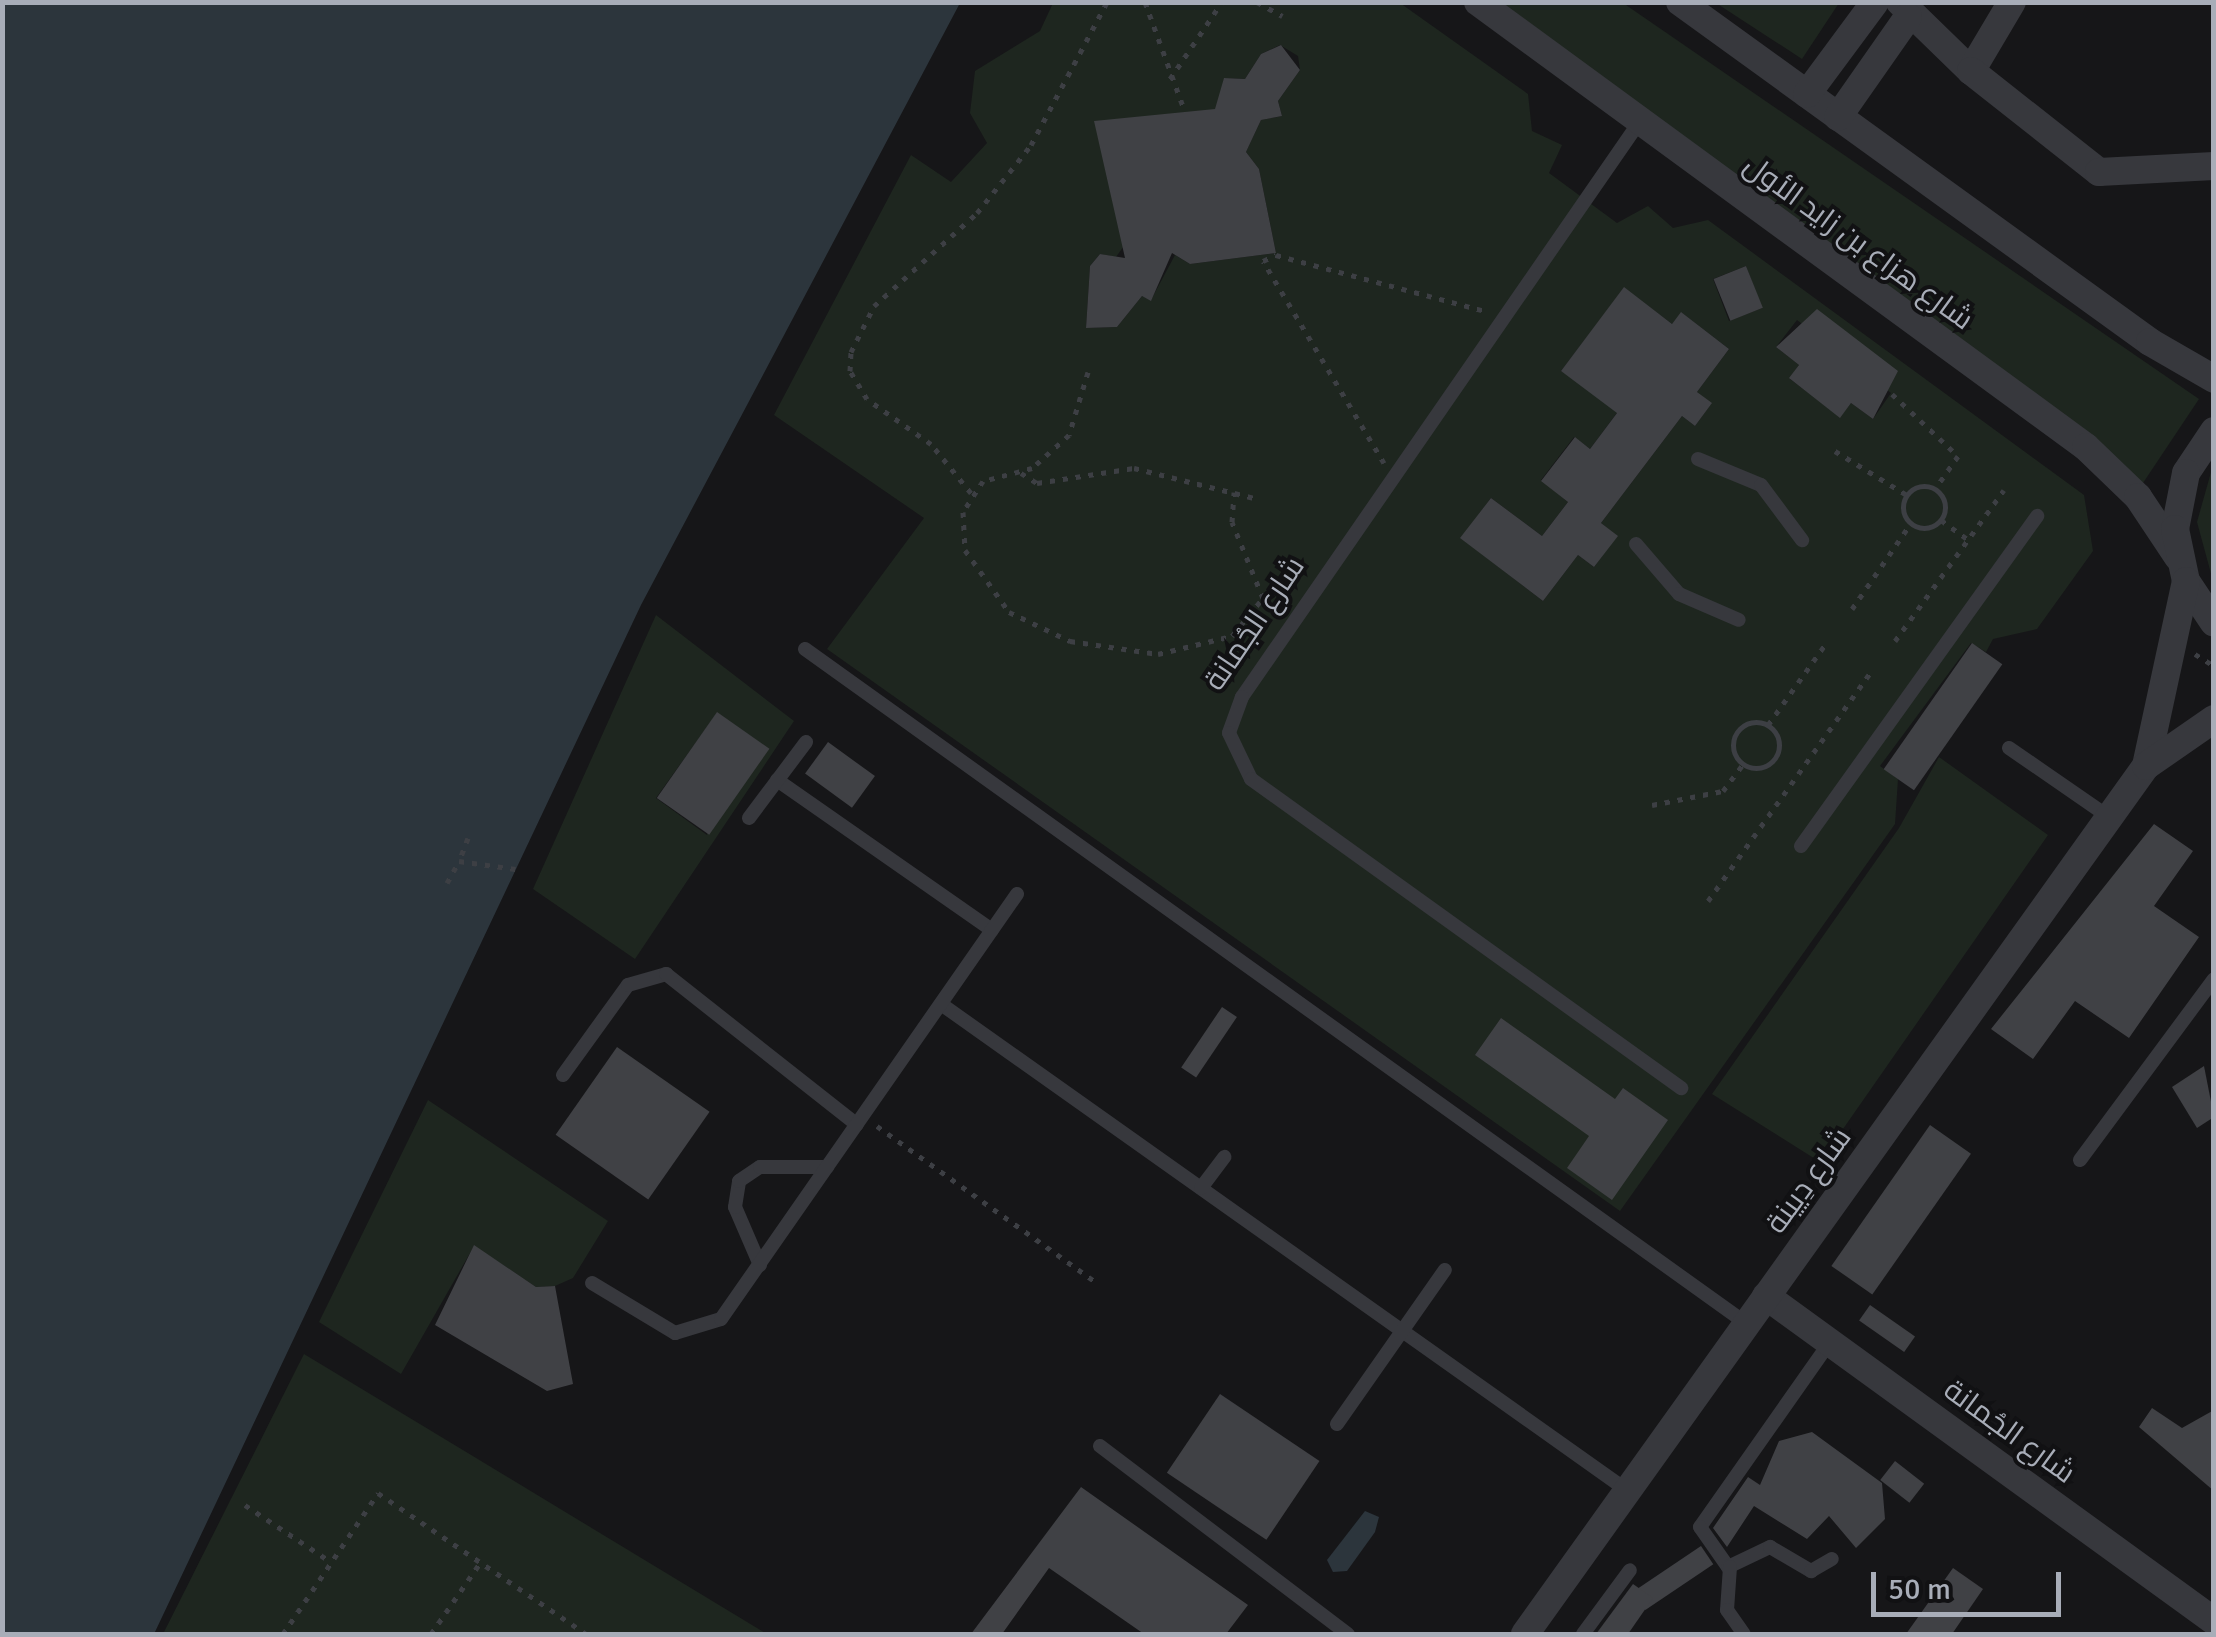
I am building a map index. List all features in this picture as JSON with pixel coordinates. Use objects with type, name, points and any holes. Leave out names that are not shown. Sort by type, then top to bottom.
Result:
[{"type":"street","name":"شارع هزاع بن زايد الأول","points":[[1478,2],[1638,124],[2086,447],[2138,497],[2214,623]]},
{"type":"street","points":[[1680,2],[2214,379]]},
{"type":"street","points":[[1806,94],[1875,2]]},
{"type":"street","points":[[1971,71],[2012,2]]},
{"type":"street","points":[[1838,117],[1904,10],[1971,71],[2099,172],[2214,166]]},
{"type":"street","name":"شارع دِيينة","points":[[2146,766],[2182,569],[2178,500],[2214,431]]},
{"type":"street","name":"شارع دِيينة","points":[[1531,1633],[1766,1296],[2146,766],[2214,719]]},
{"type":"street","name":"شارع الجُمانة","points":[[1766,1296],[2214,1621]]},
{"type":"lane","name":"شارع الجُمانة","points":[[1638,124],[1235,708],[1235,758],[1681,1088]]},
{"type":"lane","points":[[1698,459],[1762,485],[1802,540]]},
{"type":"lane","points":[[1801,846],[2037,516]]},
{"type":"lane","points":[[1636,544],[1679,594],[1740,620]]},
{"type":"lane","points":[[805,649],[1747,1324]]},
{"type":"lane","points":[[748,818],[806,742]]},
{"type":"lane","points":[[2009,748],[2108,817]]},
{"type":"lane","points":[[778,780],[992,930]]},
{"type":"lane","points":[[592,1283],[662,1328],[687,1334],[721,1318],[1017,894]]},
{"type":"lane","points":[[563,1075],[636,978],[666,974],[860,1120]]},
{"type":"lane","points":[[2080,1160],[2214,979]]},
{"type":"lane","points":[[941,1004],[1628,1491]]},
{"type":"lane","points":[[1201,1188],[1224,1158]]},
{"type":"lane","points":[[760,1265],[735,1207],[739,1181],[769,1166],[827,1168]]},
{"type":"lane","points":[[1337,1424],[1445,1270]]},
{"type":"lane","points":[[1730,1568],[1705,1547],[1702,1518],[1830,1342]]},
{"type":"lane","points":[[1100,1446],[1348,1634]]},
{"type":"lane","points":[[1730,1568],[1770,1548],[1810,1572],[1832,1559]]},
{"type":"lane","points":[[1730,1568],[1728,1610],[1744,1634]]},
{"type":"lane","points":[[1583,1634],[1630,1570]]},
{"type":"path","points":[[971,493],[930,444],[867,399],[850,371],[851,352],[874,306],[977,213],[1030,144],[1107,2]]},
{"type":"path","points":[[1144,2],[1170,79],[1186,112]]},
{"type":"path","points":[[1170,79],[1222,2]]},
{"type":"path","points":[[1257,2],[1282,16]]},
{"type":"path","points":[[1393,478],[1263,261],[1276,255],[1506,316]]},
{"type":"path","points":[[1088,372],[1069,435],[1021,472],[971,493],[961,520],[965,550],[1009,612],[1070,641],[1177,654],[1232,636],[1260,610],[1257,567],[1232,522],[1234,492]]},
{"type":"path","points":[[1892,394],[1958,456],[1936,489],[1941,520]]},
{"type":"path","points":[[1835,450],[1906,495],[1936,489]]},
{"type":"path","points":[[1021,472],[1037,484],[1134,468],[1258,499]]},
{"type":"path","points":[[1895,641],[2004,490]]},
{"type":"path","points":[[1852,610],[1910,524],[1906,495]]},
{"type":"path","points":[[1910,524],[1941,520],[1968,540]]},
{"type":"path","points":[[1768,726],[1827,642]]},
{"type":"path","points":[[1708,902],[1871,672]]},
{"type":"path","points":[[1743,764],[1733,747],[1740,728],[1768,726]]},
{"type":"path","points":[[1652,805],[1722,791],[1743,764],[1772,762],[1779,743],[1768,726]]},
{"type":"path","points":[[447,884],[468,838]]},
{"type":"path","points":[[459,860],[515,870]]},
{"type":"path","points":[[860,1120],[1096,1282]]},
{"type":"path","points":[[283,1634],[378,1493],[575,1631],[586,1634]]},
{"type":"path","points":[[244,1505],[332,1562]]},
{"type":"path","points":[[430,1634],[480,1562]]},
{"type":"shaded area","points":[[3,2],[960,3],[641,605],[154,1634],[3,1634]]},
{"type":"shaded area","points":[[1053,3],[1400,3],[1528,94],[1532,131],[1562,145],[1549,173],[1617,223],[1648,206],[1673,228],[1708,220],[2084,495],[2093,551],[2037,629],[1993,639],[1986,652],[1971,643],[1880,766],[1898,779],[1895,824],[1620,1211],[827,649],[924,518],[774,415],[911,155],[951,182],[987,143],[970,113],[975,71],[1040,31]],"holes":[[[1280,45],[1298,56],[1300,70],[1278,101],[1282,116],[1261,120],[1246,152],[1259,169],[1276,253],[1190,264],[1175,255],[1151,300],[1142,296],[1117,327],[1086,328],[1090,266],[1100,254],[1116,257],[1223,108],[1224,78],[1245,79],[1261,54]],[[1746,266],[1762,308],[1729,321],[1713,279]],[[1624,288],[1672,324],[1682,313],[1729,349],[1697,392],[1711,404],[1695,426],[1682,416],[1601,523],[1617,536],[1594,567],[1578,555],[1543,601],[1461,538],[1491,498],[1542,536],[1568,502],[1541,480],[1574,437],[1590,449],[1622,406],[1561,371]],[[1797,320],[1891,393],[1873,419],[1851,403],[1840,417],[1790,379],[1799,365],[1776,347]]]},
{"type":"shaded area","points":[[1495,3],[1623,3],[2199,399],[2143,483]]},
{"type":"shaded area","points":[[1716,3],[1839,3],[1802,59]]},
{"type":"shaded area","points":[[2213,465],[2213,581],[2197,522]]},
{"type":"shaded area","points":[[656,615],[794,721],[635,959],[533,889]],"holes":[[[717,713],[707,835],[656,798]]]},
{"type":"shaded area","points":[[1939,757],[2048,835],[1820,1162],[1712,1094],[1899,828]]},
{"type":"shaded area","points":[[428,1100],[608,1221],[573,1278],[555,1286],[536,1287],[474,1246],[401,1374],[319,1322]]},
{"type":"shaded area","points":[[304,1354],[767,1634],[163,1634]]},
{"type":"shaded area","points":[[1365,1511],[1379,1517],[1375,1532],[1347,1571],[1333,1572],[1327,1560]]},
{"type":"building","points":[[1281,45],[1300,70],[1278,101],[1282,116],[1261,120],[1246,152],[1259,169],[1276,253],[1190,264],[1172,253],[1151,301],[1142,296],[1117,327],[1086,328],[1090,266],[1100,254],[1125,258],[1094,121],[1215,109],[1224,78],[1245,79],[1261,54]]},
{"type":"building","points":[[1746,266],[1763,308],[1730,321],[1714,279]]},
{"type":"building","points":[[1624,287],[1672,324],[1681,312],[1729,349],[1697,392],[1712,403],[1695,426],[1682,416],[1601,523],[1618,536],[1594,567],[1578,555],[1543,601],[1460,538],[1491,498],[1542,536],[1568,502],[1541,481],[1575,437],[1590,449],[1617,413],[1561,371]]},
{"type":"building","points":[[1817,309],[1898,371],[1873,419],[1851,403],[1840,418],[1789,378],[1799,365],[1776,347]]},
{"type":"building","points":[[1972,643],[2002,664],[1914,790],[1884,769]]},
{"type":"building","points":[[717,712],[769,749],[709,835],[657,798]]},
{"type":"building","points":[[828,742],[875,776],[852,808],[805,774]]},
{"type":"building","points":[[2154,824],[2193,851],[2154,906],[2199,937],[2129,1038],[2075,1001],[2033,1059],[1991,1029]]},
{"type":"building","points":[[1222,1007],[1237,1017],[1196,1078],[1181,1068]]},
{"type":"building","points":[[1501,1018],[1615,1099],[1623,1088],[1668,1120],[1612,1200],[1567,1168],[1589,1136],[1475,1055]]},
{"type":"building","points":[[617,1047],[710,1112],[648,1199],[556,1135]]},
{"type":"building","points":[[2204,1066],[2214,1117],[2197,1128],[2172,1087]]},
{"type":"building","points":[[1930,1125],[1971,1154],[1872,1295],[1831,1266]]},
{"type":"building","points":[[474,1245],[536,1287],[555,1286],[573,1384],[547,1391],[435,1325]]},
{"type":"building","points":[[1870,1305],[1915,1337],[1904,1352],[1859,1321]]},
{"type":"building","points":[[1220,1394],[1319,1461],[1266,1540],[1167,1473]]},
{"type":"building","points":[[2152,1408],[2182,1428],[2214,1410],[2214,1491],[2139,1427]]},
{"type":"building","points":[[1812,1432],[1882,1483],[1885,1519],[1856,1548],[1829,1516],[1807,1539],[1754,1506],[1727,1547],[1713,1528],[1748,1477],[1760,1485],[1779,1441]]},
{"type":"building","points":[[1895,1461],[1924,1484],[1909,1503],[1880,1480]]},
{"type":"building","points":[[1081,1487],[1248,1605],[1226,1634],[1144,1634],[1049,1568],[1002,1634],[971,1634]]},
{"type":"building","points":[[1701,1546],[1713,1564],[1645,1610],[1633,1592]]},
{"type":"building","points":[[1953,1568],[1983,1589],[1952,1634],[1906,1634]]},
{"type":"building","points":[[1633,1584],[1653,1598],[1628,1634],[1596,1634]]}]
